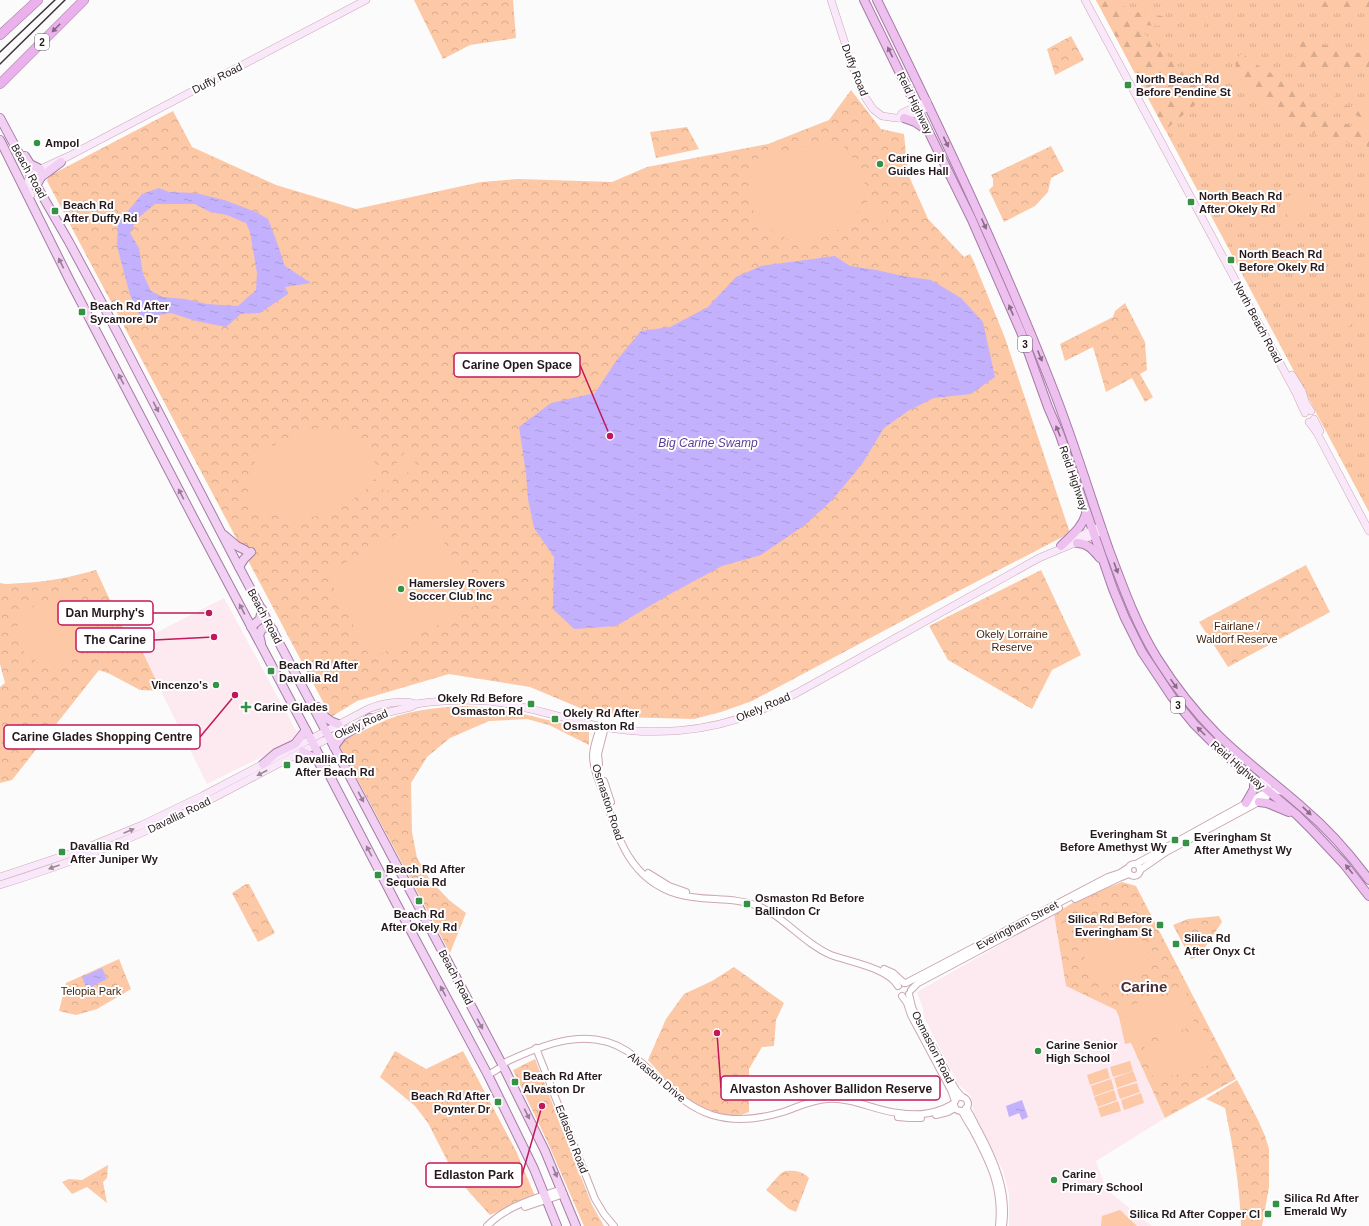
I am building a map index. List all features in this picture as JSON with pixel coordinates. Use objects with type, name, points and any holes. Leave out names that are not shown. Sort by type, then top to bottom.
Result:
[{"type":"highway","points":[[0,35],[38,0]]},
{"type":"highway","name":"2","points":[[0,84],[84,0]]},
{"type":"highway","name":"Reid Highway","points":[[864,0],[972,220],[1021,332],[1048,407],[1060,435],[1103,562],[1119,604],[1134,637],[1164,686],[1194,724],[1267,793],[1297,815],[1335,853],[1369,896]]},
{"type":"highway","name":"Reid Highway","points":[[878,0],[995,248],[1026,320],[1063,415],[1102,529],[1134,615],[1149,644],[1165,671],[1182,695],[1207,723],[1229,746],[1304,808],[1355,861],[1369,880]]},
{"type":"highway","points":[[902,118],[909,118],[929,132]]},
{"type":"highway","points":[[1061,546],[1084,522],[1086,514]]},
{"type":"highway","points":[[1077,543],[1088,545],[1103,562]]},
{"type":"highway","points":[[1246,803],[1254,790],[1254,780]]},
{"type":"highway","points":[[1259,802],[1267,802],[1297,815]]},
{"type":"main road","name":"Duffy Road","points":[[31,176],[34,172],[69,156],[366,0]]},
{"type":"main road","name":"North Beach Road","points":[[1085,0],[1299,399],[1308,412]]},
{"type":"main road","name":"North Beach Road","points":[[1090,0],[1294,381],[1302,392],[1308,412]]},
{"type":"main road","name":"Duffy Road","points":[[831,1],[842,38],[867,101],[877,113],[882,116],[902,118]]},
{"type":"main road","points":[[902,118],[928,104]]},
{"type":"main road","points":[[2,121],[30,164],[40,169]]},
{"type":"main road","name":"Beach Road","points":[[2,121],[36,186],[69,242],[503,1066],[545,1151],[576,1226]]},
{"type":"main road","name":"Beach Road","points":[[0,140],[81,302],[335,787],[488,1074],[520,1139],[557,1226]]},
{"type":"main road","name":"Duffy Road","points":[[31,176],[36,175],[61,162],[69,156]]},
{"type":"main road","points":[[36,186],[41,177],[61,162]]},
{"type":"main road","points":[[11,163],[19,173],[31,176],[28,180],[28,189],[43,220],[47,234]]},
{"type":"main road","points":[[1308,412],[1304,418],[1311,421],[1369,521]]},
{"type":"main road","points":[[1311,421],[1369,530]]},
{"type":"main road","name":"Okely Road","points":[[328,735],[338,724],[368,709],[380,705],[411,702],[416,704],[457,700],[496,702],[520,706],[602,727],[649,731],[671,731],[704,727],[726,722],[753,714],[795,694],[970,595],[1061,546],[1102,529]]},
{"type":"main road","points":[[222,533],[237,546],[248,551],[239,567]]},
{"type":"main road","name":"Okely Road","points":[[1054,551],[1077,543],[1093,533]]},
{"type":"main road","points":[[252,627],[260,619],[262,609]]},
{"type":"main road","points":[[263,649],[259,635],[261,630],[266,627],[273,630]]},
{"type":"main road","points":[[296,673],[323,715],[331,722],[338,724]]},
{"type":"main road","name":"Okely Road","points":[[328,735],[370,718],[399,708],[411,707],[416,704]]},
{"type":"main road","points":[[334,747],[342,736],[370,718]]},
{"type":"main road","points":[[263,764],[276,754],[295,744],[306,730]]},
{"type":"main road","name":"Davallia Road","points":[[0,877],[80,850],[142,825],[263,764],[328,735]]},
{"type":"main road","name":"Davallia Road","points":[[0,884],[42,872],[133,837],[199,806],[303,752],[313,743]]},
{"type":"main road","points":[[303,752],[317,759],[326,778],[335,787]]},
{"type":"street","name":"Osmaston Road","points":[[602,727],[598,754],[599,767],[625,845],[636,861],[647,872],[670,886],[690,894],[738,898],[762,904],[819,945],[841,955],[888,971],[910,985],[907,993],[907,1003],[911,1015],[951,1090],[954,1104]]},
{"type":"street","name":"Osmaston Road","points":[[602,727],[593,754],[596,771],[615,829],[622,845],[633,864],[648,878],[668,891],[692,898],[732,900],[758,906],[778,918],[820,950],[882,972],[892,978],[898,986]]},
{"type":"street","points":[[1257,770],[1267,783],[1267,793],[1275,790],[1286,793]]},
{"type":"street","name":"Everingham Street","points":[[898,986],[1108,877],[1128,871],[1136,876],[1139,874],[1140,870],[1166,852],[1259,802],[1267,793]]},
{"type":"street","name":"Everingham Street","points":[[907,993],[918,983],[1069,902],[1119,878],[1128,871],[1130,865],[1136,864],[1246,803],[1267,793]]},
{"type":"street","points":[[1136,864],[1139,866],[1140,870]]},
{"type":"street","points":[[898,986],[898,992],[907,993]]},
{"type":"street","name":"Osmaston Road","points":[[907,993],[915,1014],[956,1090],[962,1097]]},
{"type":"street","name":"Alvaston Drive","points":[[488,1074],[503,1066],[506,1062],[555,1042],[591,1039],[611,1044],[627,1051],[675,1094],[690,1104],[711,1115],[733,1119],[748,1119],[770,1116],[808,1103],[826,1099],[853,1101],[897,1113],[909,1114],[930,1113],[939,1111],[954,1104]]},
{"type":"street","name":"Edlaston Road","points":[[535,1051],[591,1199],[595,1208],[608,1226]]},
{"type":"street","name":"Edlaston Road","points":[[535,1051],[595,1199],[604,1214],[614,1226]]},
{"type":"street","points":[[958,1097],[966,1099],[968,1102],[964,1109],[958,1110],[954,1104],[958,1097]]},
{"type":"street","points":[[964,1109],[995,1176],[1000,1201],[999,1226]]},
{"type":"street","points":[[964,1109],[997,1168],[1004,1202],[1003,1226]]},
{"type":"street","points":[[487,1226],[502,1214],[522,1204],[563,1192]]},
{"type":"street","points":[[492,1226],[499,1220],[514,1212],[545,1198]]},
{"type":"shaded area","points":[[224,598],[300,738],[207,784],[138,642]]},
{"type":"shaded area","name":"Carine Senior High School","points":[[1054,914],[1066,986],[1116,1010],[1165,1118],[1096,1161],[1106,1189],[1152,1226],[1009,1226],[1009,1193],[1003,1171],[974,1113],[971,1096],[958,1084],[924,1017],[923,1008],[917,992]]},
{"type":"green space","points":[[414,0],[513,0],[516,38],[470,45],[443,59]]},
{"type":"green space","points":[[1096,0],[1369,0],[1369,512]]},
{"type":"green space","points":[[1096,0],[1122,0],[1123,5],[1130,11],[1168,17],[1164,26],[1140,25],[1144,33],[1202,89],[1206,96],[1165,130]]},
{"type":"green space","points":[[1329,0],[1369,0],[1369,9],[1356,11],[1335,11],[1316,5]]},
{"type":"green space","points":[[1191,18],[1203,19],[1205,22],[1204,28],[1197,30],[1191,28],[1189,24]]},
{"type":"green space","points":[[1071,36],[1084,60],[1055,75],[1047,49]]},
{"type":"green space","points":[[1299,39],[1358,53],[1369,49],[1369,69],[1318,73],[1293,64]]},
{"type":"green space","points":[[1242,53],[1258,66],[1269,72],[1275,75],[1289,77],[1309,108],[1369,132],[1369,147],[1354,142],[1339,142],[1319,134],[1291,128],[1257,99],[1237,77],[1235,60]]},
{"type":"green space","points":[[1317,89],[1332,90],[1335,95],[1334,99],[1330,102],[1318,101],[1316,99]]},
{"type":"green space","points":[[851,90],[881,129],[904,134],[908,174],[928,219],[964,257],[970,254],[974,262],[1005,338],[1070,533],[752,701],[721,712],[694,719],[618,717],[592,713],[530,687],[449,674],[357,701],[331,717],[47,181],[49,176],[173,111],[192,147],[276,185],[356,209],[481,182],[518,179],[612,182],[647,167],[768,144],[829,120]]},
{"type":"green space","points":[[1345,106],[1369,108],[1369,120],[1338,109]]},
{"type":"green space","points":[[687,127],[699,149],[656,158],[650,132]]},
{"type":"green space","points":[[840,142],[864,172],[865,194],[857,214],[841,228],[825,237],[810,240],[789,240],[757,221],[750,201],[750,178],[764,156],[802,147]]},
{"type":"green space","points":[[1051,146],[1064,171],[1051,178],[1048,192],[1035,206],[1004,222],[989,190],[993,186],[993,179],[991,175]]},
{"type":"green space","points":[[1300,190],[1312,211],[1292,223],[1280,201]]},
{"type":"green space","points":[[866,202],[881,204],[880,212],[888,214],[887,222],[870,220],[871,211],[865,210]]},
{"type":"green space","points":[[1125,303],[1145,342],[1147,370],[1140,374],[1153,397],[1145,402],[1132,378],[1106,392],[1093,347],[1065,361],[1060,344],[1113,317],[1115,311]]},
{"type":"green space","points":[[1353,306],[1357,308],[1359,312],[1353,317],[1351,324],[1344,329],[1341,327],[1341,324],[1345,313]]},
{"type":"green space","points":[[315,428],[351,431],[375,455],[373,484],[346,505],[324,515],[290,520],[254,509],[245,482],[260,451]]},
{"type":"green space","points":[[409,447],[420,455],[403,479],[391,470]]},
{"type":"green space","points":[[377,476],[393,479],[391,491],[374,488]]},
{"type":"green space","name":"Hamersley Rovers Soccer Club Inc","points":[[430,516],[477,605],[371,659],[326,573]]},
{"type":"green space","name":"Fairlane / Waldorf Reserve","points":[[1306,565],[1330,612],[1228,667],[1199,622]]},
{"type":"green space","points":[[96,570],[128,639],[138,642],[161,691],[140,690],[110,674],[99,670],[12,780],[0,783],[0,687],[5,683],[0,664],[0,583],[11,584],[50,580]]},
{"type":"green space","name":"Okely Lorraine Reserve","points":[[1041,570],[1081,655],[1052,670],[1032,709],[948,660],[929,626]]},
{"type":"green space","points":[[67,596],[81,601],[88,607],[92,616],[93,630],[80,647],[58,663],[40,664],[27,654],[20,646],[17,635],[18,624],[27,611],[34,606]]},
{"type":"green space","points":[[465,706],[492,708],[515,712],[589,730],[589,745],[549,725],[527,719],[489,721],[450,738],[427,757],[411,783],[412,832],[417,858],[430,880],[449,900],[466,913],[450,953],[338,743],[377,724],[398,716],[442,707]]},
{"type":"green space","points":[[1122,882],[1136,886],[1236,1079],[1165,1118],[1116,1010],[1066,986],[1054,914],[1081,898]]},
{"type":"green space","points":[[246,884],[249,884],[275,933],[258,942],[232,893]]},
{"type":"green space","points":[[1219,916],[1222,922],[1199,956],[1191,959],[1173,925],[1188,919]]},
{"type":"green space","points":[[1122,933],[1136,935],[1143,941],[1148,953],[1147,964],[1142,972],[1134,977],[1116,984],[1101,985],[1090,978],[1086,973],[1084,967],[1085,954],[1093,944],[1100,940]]},
{"type":"green space","name":"Telopia Park","points":[[119,959],[131,989],[97,1009],[76,1015],[59,1011],[66,983]]},
{"type":"green space","points":[[734,967],[784,1003],[776,1020],[774,1046],[762,1047],[749,1069],[749,1112],[738,1116],[712,1113],[692,1102],[664,1078],[648,1060],[666,1019],[684,994],[712,981]]},
{"type":"green space","points":[[1186,991],[1195,1027],[1125,1044],[1117,1008]]},
{"type":"green space","points":[[1203,1029],[1214,1064],[1154,1081],[1144,1046]]},
{"type":"green space","points":[[395,1051],[426,1069],[463,1051],[516,1151],[535,1196],[490,1215],[469,1192],[451,1168],[428,1123],[415,1106],[380,1077]]},
{"type":"green space","points":[[535,1059],[592,1205],[604,1226],[584,1226],[548,1143],[513,1070]]},
{"type":"green space","points":[[1130,1061],[1133,1071],[1113,1077],[1110,1067]]},
{"type":"green space","points":[[1107,1068],[1110,1078],[1090,1085],[1087,1075]]},
{"type":"green space","points":[[1133,1071],[1137,1081],[1117,1088],[1114,1078]]},
{"type":"green space","points":[[1111,1079],[1114,1089],[1094,1096],[1091,1086]]},
{"type":"green space","points":[[1237,1080],[1258,1120],[1269,1149],[1269,1187],[1262,1226],[1241,1226],[1236,1167],[1225,1108],[1206,1099]]},
{"type":"green space","points":[[1137,1083],[1140,1092],[1120,1099],[1117,1089]]},
{"type":"green space","points":[[1114,1090],[1117,1100],[1098,1107],[1094,1097]]},
{"type":"green space","points":[[1141,1093],[1144,1103],[1124,1110],[1121,1100]]},
{"type":"green space","points":[[1118,1101],[1121,1111],[1101,1117],[1098,1108]]},
{"type":"green space","points":[[108,1165],[107,1178],[103,1182],[107,1203],[87,1187],[72,1194],[62,1182],[69,1179],[82,1180]]},
{"type":"green space","points":[[785,1171],[798,1172],[809,1178],[796,1212],[789,1209],[766,1190],[780,1174]]},
{"type":"green space","points":[[1120,1210],[1137,1226],[1101,1226],[1102,1216]]},
{"type":"water","points":[[159,188],[169,192],[196,193],[224,200],[256,212],[268,219],[285,266],[311,283],[285,287],[288,294],[260,313],[241,314],[226,327],[196,321],[171,313],[141,318],[130,295],[117,246],[118,223],[142,194]],"holes":[[[155,204],[195,204],[210,212],[227,215],[246,223],[250,232],[257,273],[256,290],[238,306],[207,304],[185,299],[163,297],[151,291],[143,274],[139,248],[130,233],[137,219]]]},
{"type":"water","name":"Big Carine Swamp","points":[[835,256],[850,266],[931,280],[961,298],[983,322],[995,377],[971,394],[934,398],[908,411],[884,428],[862,464],[833,499],[806,524],[761,555],[722,566],[670,594],[616,626],[574,629],[553,609],[554,557],[534,528],[528,499],[526,473],[519,427],[551,403],[595,393],[616,361],[641,331],[670,327],[708,307],[736,277],[761,266]]},
{"type":"water","points":[[102,968],[107,979],[87,989],[82,977]]},
{"type":"water","points":[[1022,1100],[1028,1117],[1022,1120],[1019,1113],[1009,1117],[1006,1106]]},
{"type":"railway","points":[[0,52],[55,0]]},
{"type":"railway","points":[[0,64],[65,0]]},
{"type":"place","name":"North Beach Rd Before Pendine St","points":[[1128,85]]},
{"type":"place","name":"Ampol","points":[[37,143]]},
{"type":"place","name":"Carine Girl Guides Hall","points":[[880,164]]},
{"type":"place","name":"North Beach Rd After Okely Rd","points":[[1191,202]]},
{"type":"place","name":"Beach Rd After Duffy Rd","points":[[55,211]]},
{"type":"place","name":"North Beach Rd Before Okely Rd","points":[[1231,260]]},
{"type":"place","name":"Beach Rd After Sycamore Dr","points":[[82,312]]},
{"type":"place","name":"Carine Open Space","points":[[610,436]]},
{"type":"place","name":"Hamersley Rovers Soccer Club Inc","points":[[401,589]]},
{"type":"place","name":"Dan Murphy's","points":[[209,613]]},
{"type":"place","name":"The Carine","points":[[214,637]]},
{"type":"place","name":"Beach Rd After Davallia Rd","points":[[271,671]]},
{"type":"place","name":"Vincenzo's","points":[[216,685]]},
{"type":"place","name":"Carine Glades Shopping Centre","points":[[235,695]]},
{"type":"place","name":"Okely Rd Before Osmaston Rd","points":[[531,704]]},
{"type":"place","name":"Carine Glades","points":[[246,707]]},
{"type":"place","name":"Okely Rd After Osmaston Rd","points":[[555,719]]},
{"type":"place","name":"Davallia Rd After Beach Rd","points":[[287,765]]},
{"type":"place","name":"Everingham St Before Amethyst Wy","points":[[1175,840]]},
{"type":"place","name":"Everingham St After Amethyst Wy","points":[[1186,843]]},
{"type":"place","name":"Davallia Rd After Juniper Wy","points":[[62,852]]},
{"type":"place","name":"Beach Rd After Sequoia Rd","points":[[378,875]]},
{"type":"place","name":"Beach Rd After Okely Rd","points":[[419,901]]},
{"type":"place","name":"Osmaston Rd Before Ballindon Cr","points":[[747,904]]},
{"type":"place","name":"Silica Rd Before Everingham St","points":[[1160,925]]},
{"type":"place","name":"Silica Rd After Onyx Ct","points":[[1176,944]]},
{"type":"place","name":"Alvaston Ashover Ballidon Reserve","points":[[717,1033]]},
{"type":"place","name":"Carine Senior High School","points":[[1038,1051]]},
{"type":"place","name":"Beach Rd After Alvaston Dr","points":[[515,1082]]},
{"type":"place","name":"Beach Rd After Poynter Dr","points":[[498,1102]]},
{"type":"place","name":"Edlaston Park","points":[[542,1106]]},
{"type":"place","name":"Carine Primary School","points":[[1054,1180]]},
{"type":"place","name":"Silica Rd After Emerald Wy","points":[[1276,1204]]},
{"type":"place","name":"Silica Rd After Copper Cl","points":[[1268,1214]]},
{"type":"district","name":"Carine","points":[[1144,986]]}]
